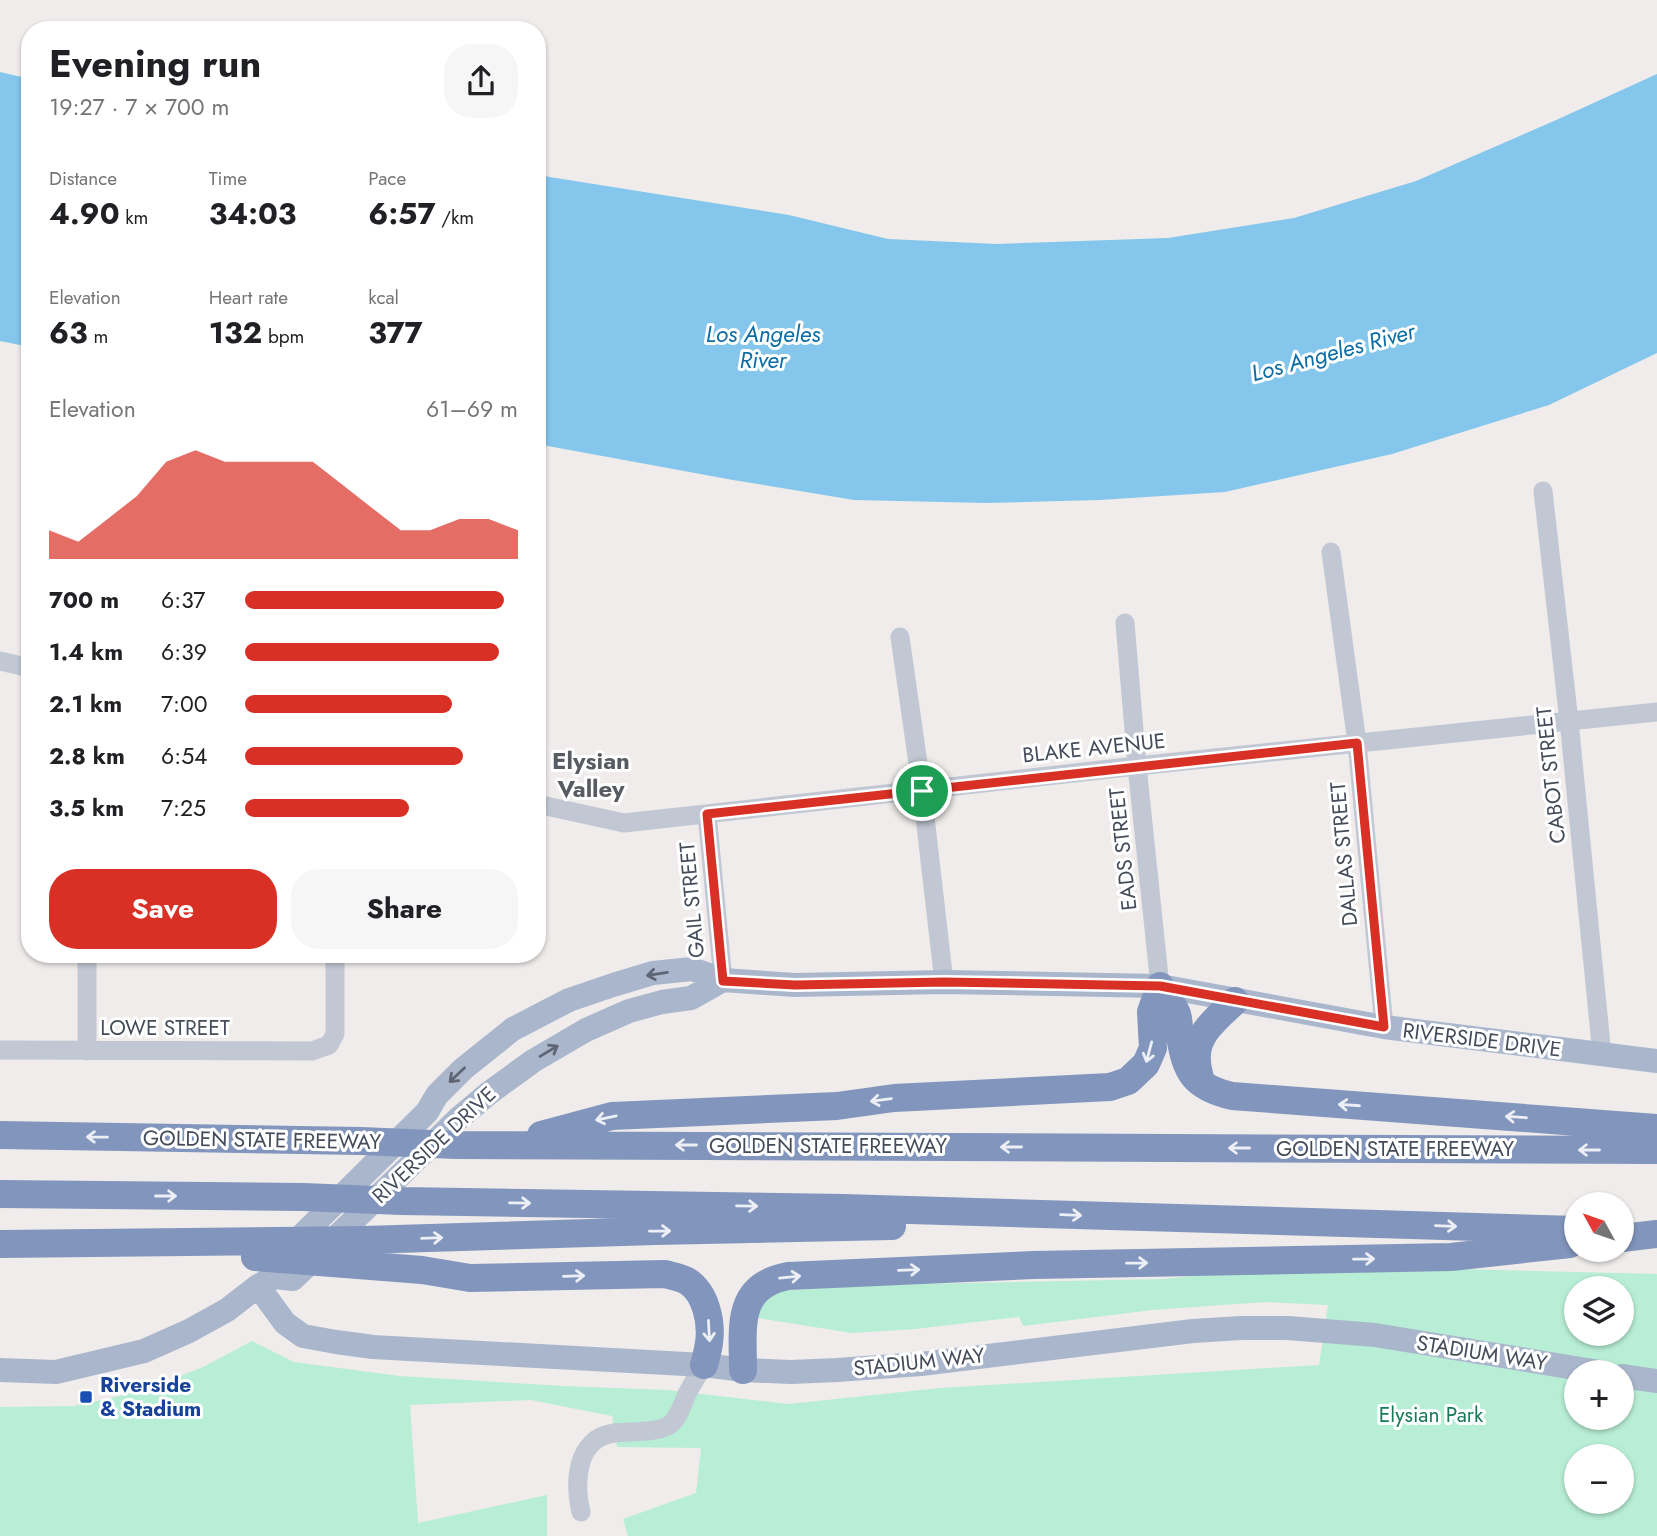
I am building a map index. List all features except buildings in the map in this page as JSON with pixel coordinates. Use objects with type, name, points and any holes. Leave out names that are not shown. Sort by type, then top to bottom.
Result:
[{"type":"highway","points":[[1160,986],[1177,1013],[1183,1058],[1191,1074],[1216,1092],[1232,1096],[1657,1128]]},
{"type":"highway","points":[[507,1144],[612,1116],[837,1106],[894,1098],[1110,1087],[1128,1081],[1146,1064],[1153,1048],[1151,1012],[1160,986]]},
{"type":"highway","points":[[1202,1084],[1196,1059],[1198,1046],[1212,1024],[1235,1001]]},
{"type":"highway","name":"GOLDEN STATE FREEWAY","points":[[0,1135],[456,1145],[1657,1150]]},
{"type":"highway","points":[[0,1194],[843,1208],[1564,1230]]},
{"type":"highway","points":[[0,1255],[249,1249],[364,1240],[655,1231],[881,1228],[1003,1214]]},
{"type":"highway","points":[[1634,1232],[1657,1233]]},
{"type":"highway","points":[[1634,1236],[1657,1233]]},
{"type":"highway","points":[[0,1244],[249,1249],[341,1264],[422,1270],[470,1278],[665,1273],[684,1279],[701,1297],[707,1312],[710,1334],[704,1366]]},
{"type":"highway","points":[[743,1370],[743,1319],[748,1303],[758,1289],[772,1279],[788,1276],[1034,1265],[1451,1257],[1564,1244]]},
{"type":"main road","name":"RIVERSIDE DRIVE","points":[[266,1282],[274,1263],[426,1112],[437,1095],[463,1069],[513,1029],[569,1000],[653,973],[692,969],[723,981],[795,985],[944,982],[1160,986],[1384,1027],[1657,1061]]},
{"type":"main road","name":"RIVERSIDE DRIVE","points":[[0,1370],[57,1372],[144,1350],[189,1331],[227,1310],[266,1282],[293,1279],[458,1119],[533,1061],[586,1030],[629,1011],[691,998],[723,981]]},
{"type":"main road","name":"STADIUM WAY","points":[[266,1282],[285,1323],[303,1336],[373,1347],[414,1350],[791,1372],[921,1364],[1194,1331],[1288,1328],[1375,1335],[1564,1366]]},
{"type":"main road","points":[[1634,1378],[1657,1381]]},
{"type":"street","name":"CABOT STREET","points":[[1543,491],[1602,1055]]},
{"type":"street","name":"DALLAS STREET","points":[[1331,552],[1357,743],[1384,1027]]},
{"type":"street","name":"EADS STREET","points":[[1125,624],[1160,986]]},
{"type":"street","points":[[900,637],[922,791],[944,982]]},
{"type":"street","points":[[0,661],[21,666]]},
{"type":"street","name":"BLAKE AVENUE","points":[[546,806],[624,823],[1657,712]]},
{"type":"street","name":"GAIL STREET","points":[[707,814],[723,981]]},
{"type":"street","points":[[87,963],[87,1051]]},
{"type":"street","name":"LOWE STREET","points":[[0,1050],[312,1051],[329,1045],[335,1034],[335,963]]},
{"type":"street","points":[[581,1512],[578,1472],[582,1457],[590,1445],[600,1436],[658,1429],[669,1425],[678,1415],[687,1393],[704,1366]]},
{"type":"green space","name":"Elysian Park","points":[[1419,1268],[1657,1274],[1657,1536],[628,1536],[623,1519],[696,1493],[701,1448],[617,1447],[612,1416],[531,1400],[410,1405],[418,1523],[547,1495],[547,1536],[0,1536],[0,1407],[75,1406],[142,1391],[203,1367],[252,1341],[294,1362],[399,1376],[667,1390],[789,1404],[940,1388],[1319,1365],[1328,1305],[1265,1302],[1152,1310],[1023,1326],[1019,1317],[852,1333],[758,1318],[760,1306],[778,1291],[875,1285],[1165,1279],[1235,1271]]},
{"type":"water","points":[[0,72],[21,77],[21,345],[0,341]]},
{"type":"water","name":"Los Angeles River","points":[[1657,74],[1657,353],[1549,405],[1392,454],[1225,492],[1099,500],[987,503],[854,500],[546,446],[546,176],[789,215],[888,239],[997,244],[1168,238],[1294,218],[1416,181]]},
{"type":"place","name":"Riverside & Stadium","points":[[86,1397]]},
{"type":"district","name":"Elysian Valley","points":[[591,775]]},
{"type":"route","points":[[1357,743],[1384,1027],[1160,986],[944,982],[795,985],[723,981],[707,814],[922,791],[1357,743]]}]
